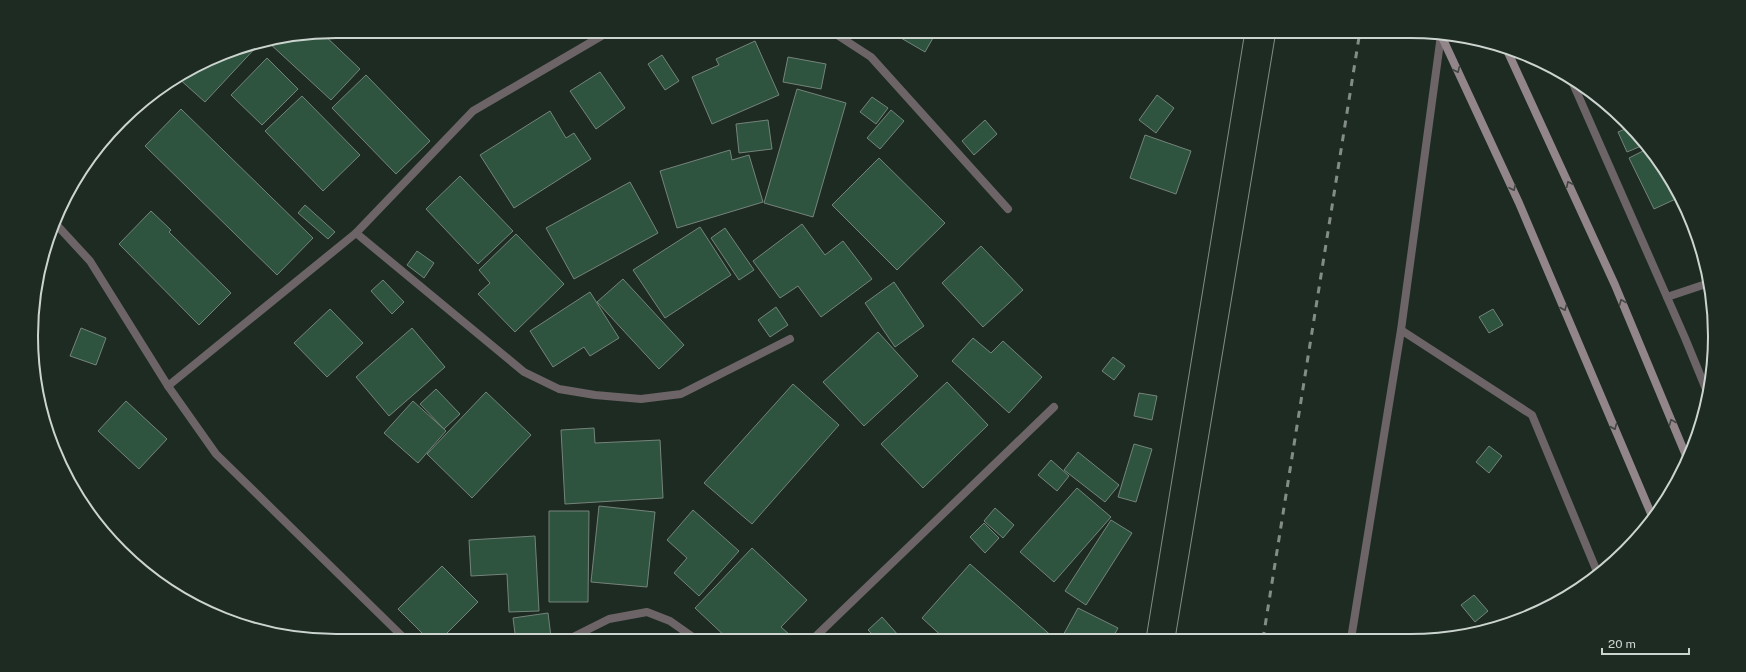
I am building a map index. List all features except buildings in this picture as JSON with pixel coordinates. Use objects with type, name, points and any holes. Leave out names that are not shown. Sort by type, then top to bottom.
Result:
[{"type":"main road","points":[[1444,40],[1519,203],[1650,512]]},
{"type":"main road","points":[[1509,55],[1615,285],[1684,452]]},
{"type":"street","points":[[168,386],[356,233],[473,111],[598,38]]},
{"type":"street","points":[[842,38],[871,57],[1008,209]]},
{"type":"street","points":[[1352,634],[1401,330],[1440,40]]},
{"type":"street","points":[[1576,88],[1704,384]]},
{"type":"street","points":[[59,227],[90,261],[168,386],[216,454],[400,634]]},
{"type":"street","points":[[356,233],[524,372],[559,389],[595,395],[640,399],[681,394],[790,339]]},
{"type":"street","points":[[1667,297],[1703,285]]},
{"type":"street","points":[[1401,330],[1532,415],[1596,568]]},
{"type":"street","points":[[818,634],[1054,407]]},
{"type":"street","points":[[578,634],[609,619],[647,612],[670,621],[688,634]]},
{"type":"tram line","points":[[1147,634],[1244,38]]},
{"type":"tram line","points":[[1176,634],[1275,38]]},
{"type":"railway","points":[[1264,634],[1359,38]]}]
